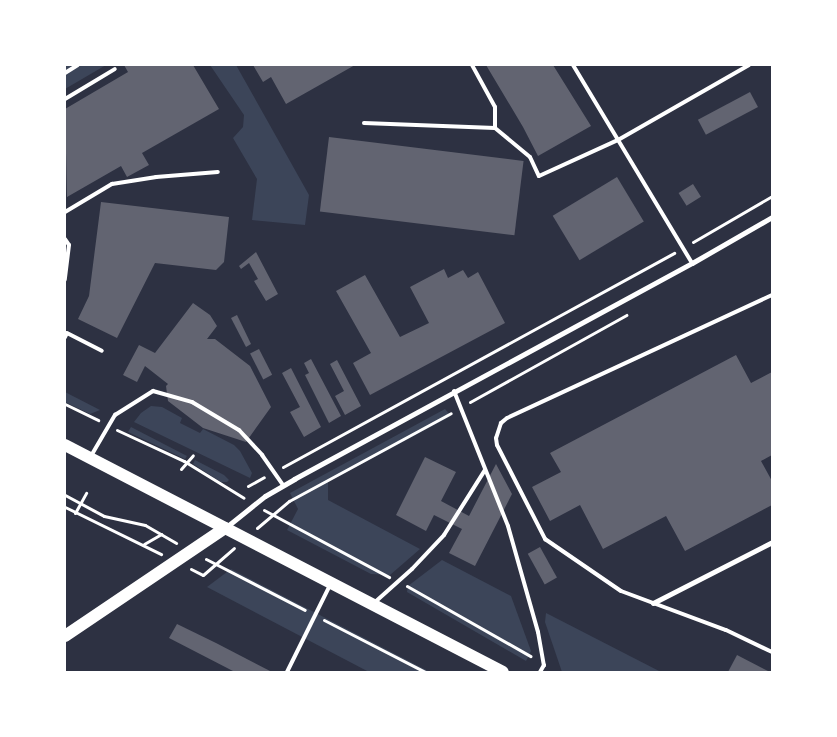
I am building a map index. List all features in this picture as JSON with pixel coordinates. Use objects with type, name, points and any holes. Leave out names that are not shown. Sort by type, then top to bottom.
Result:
[{"type":"main road","points":[[65,445],[503,672]]},
{"type":"main road","points":[[65,636],[225,528]]},
{"type":"street","points":[[225,528],[265,496],[283,485],[692,263],[772,217]]},
{"type":"street","points":[[653,603],[772,542]]},
{"type":"lane","points":[[65,73],[78,65]]},
{"type":"lane","points":[[472,65],[495,107],[495,128]]},
{"type":"lane","points":[[574,65],[692,263]]},
{"type":"lane","points":[[364,123],[495,128],[530,157],[540,176],[618,140],[749,65]]},
{"type":"lane","points":[[65,99],[115,69]]},
{"type":"lane","points":[[65,212],[112,184],[156,177],[218,172]]},
{"type":"lane","points":[[65,239],[69,245],[65,280]]},
{"type":"lane","points":[[772,295],[507,418],[497,430],[497,445],[545,538],[621,591],[726,630],[772,652]]},
{"type":"lane","points":[[65,337],[67,333],[102,351]]},
{"type":"lane","points":[[90,458],[115,415],[154,391],[192,402],[239,430],[283,485]]},
{"type":"lane","points":[[454,392],[508,526],[538,632],[544,665],[540,672]]},
{"type":"lane","points":[[372,604],[398,582],[444,535],[486,470]]},
{"type":"lane","points":[[286,672],[331,583]]},
{"type":"path","points":[[248,486],[684,248],[772,196]]},
{"type":"path","points":[[289,501],[631,312]]},
{"type":"path","points":[[65,404],[186,463],[219,483]]},
{"type":"path","points":[[182,469],[193,455]]},
{"type":"path","points":[[75,513],[86,492]]},
{"type":"path","points":[[65,495],[104,516],[145,525]]},
{"type":"path","points":[[65,507],[177,562]]},
{"type":"path","points":[[284,522],[398,582],[544,665]]},
{"type":"path","points":[[143,544],[162,534]]},
{"type":"shaded area","points":[[65,65],[106,65],[65,89]]},
{"type":"shaded area","points":[[210,65],[236,65],[309,195],[305,225],[252,220],[257,179],[233,138],[243,127],[244,115]]},
{"type":"shaded area","points":[[65,392],[100,410],[90,414],[65,402]]},
{"type":"shaded area","points":[[151,406],[162,407],[182,418],[180,423],[200,433],[203,429],[234,445],[240,451],[252,473],[250,478],[134,422],[141,413]]},
{"type":"shaded area","points":[[445,409],[451,416],[328,482],[328,500],[420,549],[390,575],[371,574],[287,530],[298,509],[290,493]]},
{"type":"shaded area","points":[[131,427],[187,456],[185,459],[128,432]]},
{"type":"shaded area","points":[[195,460],[224,475],[229,480],[221,482],[193,464]]},
{"type":"shaded area","points":[[442,560],[511,596],[531,651],[526,661],[407,592],[408,586]]},
{"type":"shaded area","points":[[231,569],[430,672],[369,672],[207,587]]},
{"type":"shaded area","points":[[546,613],[661,672],[562,672],[545,622]]},
{"type":"building","points":[[124,65],[193,65],[219,109],[142,153],[149,165],[127,177],[121,166],[67,197],[65,109],[128,72]]},
{"type":"building","points":[[253,65],[355,65],[286,104],[271,77],[263,82]]},
{"type":"building","points":[[486,65],[553,65],[591,126],[538,156]]},
{"type":"building","points":[[750,92],[758,107],[706,135],[698,120]]},
{"type":"building","points":[[329,137],[524,161],[514,235],[320,211]]},
{"type":"building","points":[[617,177],[644,222],[579,260],[553,216]]},
{"type":"building","points":[[693,184],[701,197],[687,206],[679,193]]},
{"type":"building","points":[[101,202],[229,217],[224,262],[216,270],[155,263],[117,338],[78,319],[89,296]]},
{"type":"building","points":[[256,252],[278,294],[266,301],[254,281],[258,279],[249,263],[241,269],[239,266]]},
{"type":"building","points":[[444,269],[448,278],[463,270],[468,278],[478,272],[505,323],[370,395],[353,363],[371,353],[336,291],[365,275],[400,337],[429,323],[410,287]]},
{"type":"building","points":[[193,303],[210,315],[217,326],[207,339],[215,339],[250,366],[271,407],[246,442],[203,428],[168,401],[166,386],[168,384],[145,366],[137,382],[123,375],[139,345],[155,353]]},
{"type":"building","points":[[237,315],[251,344],[246,347],[231,318]]},
{"type":"building","points":[[259,349],[272,375],[263,379],[250,354]]},
{"type":"building","points":[[736,355],[751,383],[772,372],[772,455],[761,461],[772,481],[772,505],[685,551],[666,516],[603,549],[580,505],[550,521],[532,487],[561,472],[550,453]]},
{"type":"building","points":[[311,359],[341,416],[329,423],[305,375],[309,373],[304,363]]},
{"type":"building","points":[[337,360],[361,406],[345,415],[335,396],[344,391],[330,364]]},
{"type":"building","points":[[291,368],[321,427],[304,437],[290,412],[300,407],[282,373]]},
{"type":"building","points":[[425,457],[456,472],[441,501],[469,516],[496,464],[512,494],[475,566],[449,553],[462,529],[434,515],[426,531],[396,515]]},
{"type":"building","points":[[540,547],[557,578],[545,584],[528,554]]},
{"type":"building","points":[[177,624],[272,672],[235,672],[231,670],[169,638]]},
{"type":"building","points":[[737,655],[770,672],[728,672]]}]
